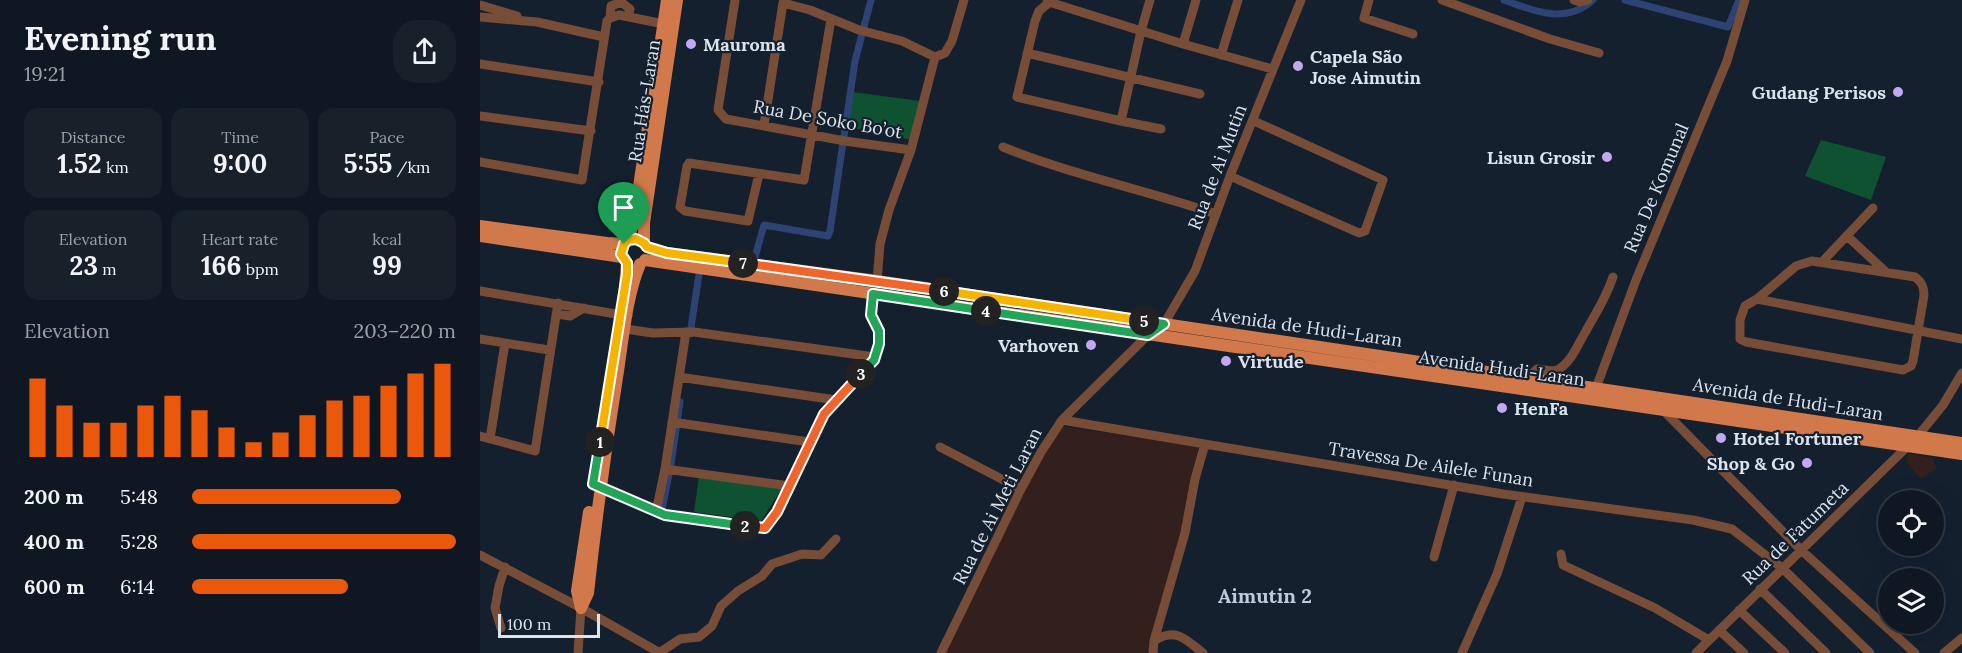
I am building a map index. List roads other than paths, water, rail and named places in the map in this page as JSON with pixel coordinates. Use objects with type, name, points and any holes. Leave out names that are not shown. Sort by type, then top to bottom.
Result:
[{"type":"main road","name":"Rua Hás-Laran","points":[[582,608],[577,591],[625,329],[624,315],[635,275],[644,254],[644,223],[666,30],[667,0]]},
{"type":"main road","name":"Rua Hás-Laran","points":[[596,486],[624,315],[627,274],[621,250],[634,220],[666,30],[677,0]]},
{"type":"main road","points":[[480,226],[607,243],[636,239],[644,254],[625,260],[480,236]]},
{"type":"main road","name":"Avenida de Hudi-Laran","points":[[644,254],[667,253],[877,281],[1528,377],[1913,441],[1962,443]]},
{"type":"main road","name":"Avenida Hudi-Laran","points":[[644,254],[873,294],[1148,335],[1663,410],[1913,441],[1962,454]]},
{"type":"street","name":"Rua De Soko Bo’ot","points":[[735,0],[718,110],[726,119],[911,150],[889,210],[880,244],[877,281]]},
{"type":"street","points":[[810,10],[813,0]]},
{"type":"street","points":[[764,124],[784,2],[863,31],[902,41],[935,57],[945,53],[952,41],[964,0]]},
{"type":"street","points":[[1121,122],[1150,0]]},
{"type":"street","points":[[1183,44],[1196,0]]},
{"type":"street","points":[[1221,55],[1238,0]]},
{"type":"street","name":"Rua de Ai Mutin","points":[[1148,335],[1164,324],[1195,271],[1230,176],[1301,0]]},
{"type":"street","points":[[1369,0],[1364,18],[1413,34]]},
{"type":"street","points":[[1442,0],[1550,39],[1599,53]]},
{"type":"street","points":[[1574,0],[1580,2],[1588,0]]},
{"type":"street","name":"Rua De Komunal","points":[[1596,388],[1636,280],[1726,61],[1745,0]]},
{"type":"street","points":[[1161,129],[1121,122],[1018,97],[1035,21],[1049,1],[1183,44],[1272,69]]},
{"type":"street","points":[[480,5],[537,22],[604,37]]},
{"type":"street","points":[[480,162],[582,180],[599,82],[604,37],[610,18],[619,15],[666,30]]},
{"type":"street","points":[[480,17],[537,22]]},
{"type":"street","points":[[759,174],[748,221],[685,211],[680,207],[689,163],[804,180],[831,19]]},
{"type":"street","points":[[1027,53],[1200,94]]},
{"type":"street","points":[[911,150],[935,57]]},
{"type":"street","points":[[480,64],[599,82]]},
{"type":"street","points":[[480,116],[591,130]]},
{"type":"street","points":[[1230,176],[1359,233],[1365,231],[1383,184],[1380,178],[1254,121]]},
{"type":"street","points":[[1003,147],[1053,166],[1216,214]]},
{"type":"street","points":[[1821,262],[1873,208]]},
{"type":"street","points":[[1847,236],[1886,272]]},
{"type":"street","points":[[1812,261],[1886,272],[1915,277],[1921,281],[1924,296],[1913,361],[1911,366],[1903,370],[1746,342],[1738,335],[1745,306],[1796,266],[1812,261]]},
{"type":"street","points":[[1528,377],[1537,369],[1553,371],[1561,368],[1577,348],[1597,315],[1613,277]]},
{"type":"street","points":[[480,291],[624,315]]},
{"type":"street","points":[[596,486],[661,513],[765,528],[777,512],[824,414],[875,357],[879,344],[879,331],[871,315],[873,294]]},
{"type":"street","points":[[1756,299],[1962,339]]},
{"type":"street","points":[[480,436],[536,451],[549,350],[558,303]]},
{"type":"street","points":[[556,314],[570,316],[584,308]]},
{"type":"street","points":[[625,329],[653,333],[690,332],[875,357]]},
{"type":"street","points":[[661,513],[690,332]]},
{"type":"street","name":"Rua de Ai Meti Laran","points":[[941,653],[1041,452],[1062,420],[1148,335]]},
{"type":"street","points":[[480,339],[549,350]]},
{"type":"street","points":[[490,439],[505,343]]},
{"type":"street","name":"Rua de Fatumeta","points":[[1699,652],[1800,549],[1913,441],[1943,405],[1962,372]]},
{"type":"street","points":[[684,377],[836,400]]},
{"type":"street","points":[[1663,410],[1800,549],[1915,653]]},
{"type":"street","name":"Travessa De Ailele Funan","points":[[1062,420],[1522,496],[1693,520],[1732,529],[1782,568],[1870,653]]},
{"type":"street","points":[[676,423],[809,442]]},
{"type":"street","points":[[1154,653],[1154,642],[1185,533],[1195,479],[1205,444]]},
{"type":"street","points":[[940,447],[1021,489]]},
{"type":"street","points":[[669,469],[790,486]]},
{"type":"street","points":[[1434,557],[1454,485]]},
{"type":"street","points":[[1462,653],[1497,574],[1522,496]]},
{"type":"street","points":[[480,555],[582,608],[659,653],[680,639],[699,638],[712,626],[721,606],[738,591],[762,576],[772,564],[802,554],[821,555],[836,539]]},
{"type":"street","points":[[1561,554],[1563,565],[1655,608],[1709,640]]},
{"type":"street","points":[[501,628],[495,608],[505,567]]},
{"type":"street","points":[[1760,589],[1826,653]]},
{"type":"street","name":"Rua Hás-Laran","points":[[578,653],[582,608]]},
{"type":"street","points":[[1739,610],[1785,653]]},
{"type":"street","points":[[1719,630],[1744,653]]},
{"type":"street","points":[[1154,642],[1164,635],[1178,635],[1203,653]]},
{"type":"street","points":[[1944,653],[1962,638]]},
{"type":"waterway","points":[[753,264],[764,225],[828,236],[855,61],[871,0]]},
{"type":"waterway","points":[[1504,0],[1550,14],[1572,12],[1583,8],[1593,0]]},
{"type":"waterway","points":[[1625,0],[1728,27],[1739,0]]},
{"type":"waterway","points":[[690,334],[700,268]]},
{"type":"waterway","points":[[659,515],[661,515],[671,464],[680,402]]},
{"type":"place","name":"Mauroma","points":[[691,44]]},
{"type":"place","name":"Capela São Jose Aimutin","points":[[1298,66]]},
{"type":"place","name":"Gudang Perisos","points":[[1898,92]]},
{"type":"place","name":"Lisun Grosir","points":[[1607,157]]},
{"type":"place","name":"Varhoven","points":[[1091,345]]},
{"type":"place","name":"Virtude","points":[[1226,361]]},
{"type":"place","name":"HenFa","points":[[1502,408]]},
{"type":"place","name":"Hotel Fortuner","points":[[1721,438]]},
{"type":"place","name":"Shop & Go","points":[[1807,463]]},
{"type":"district","name":"Aimutin 2","points":[[1265,595]]}]
